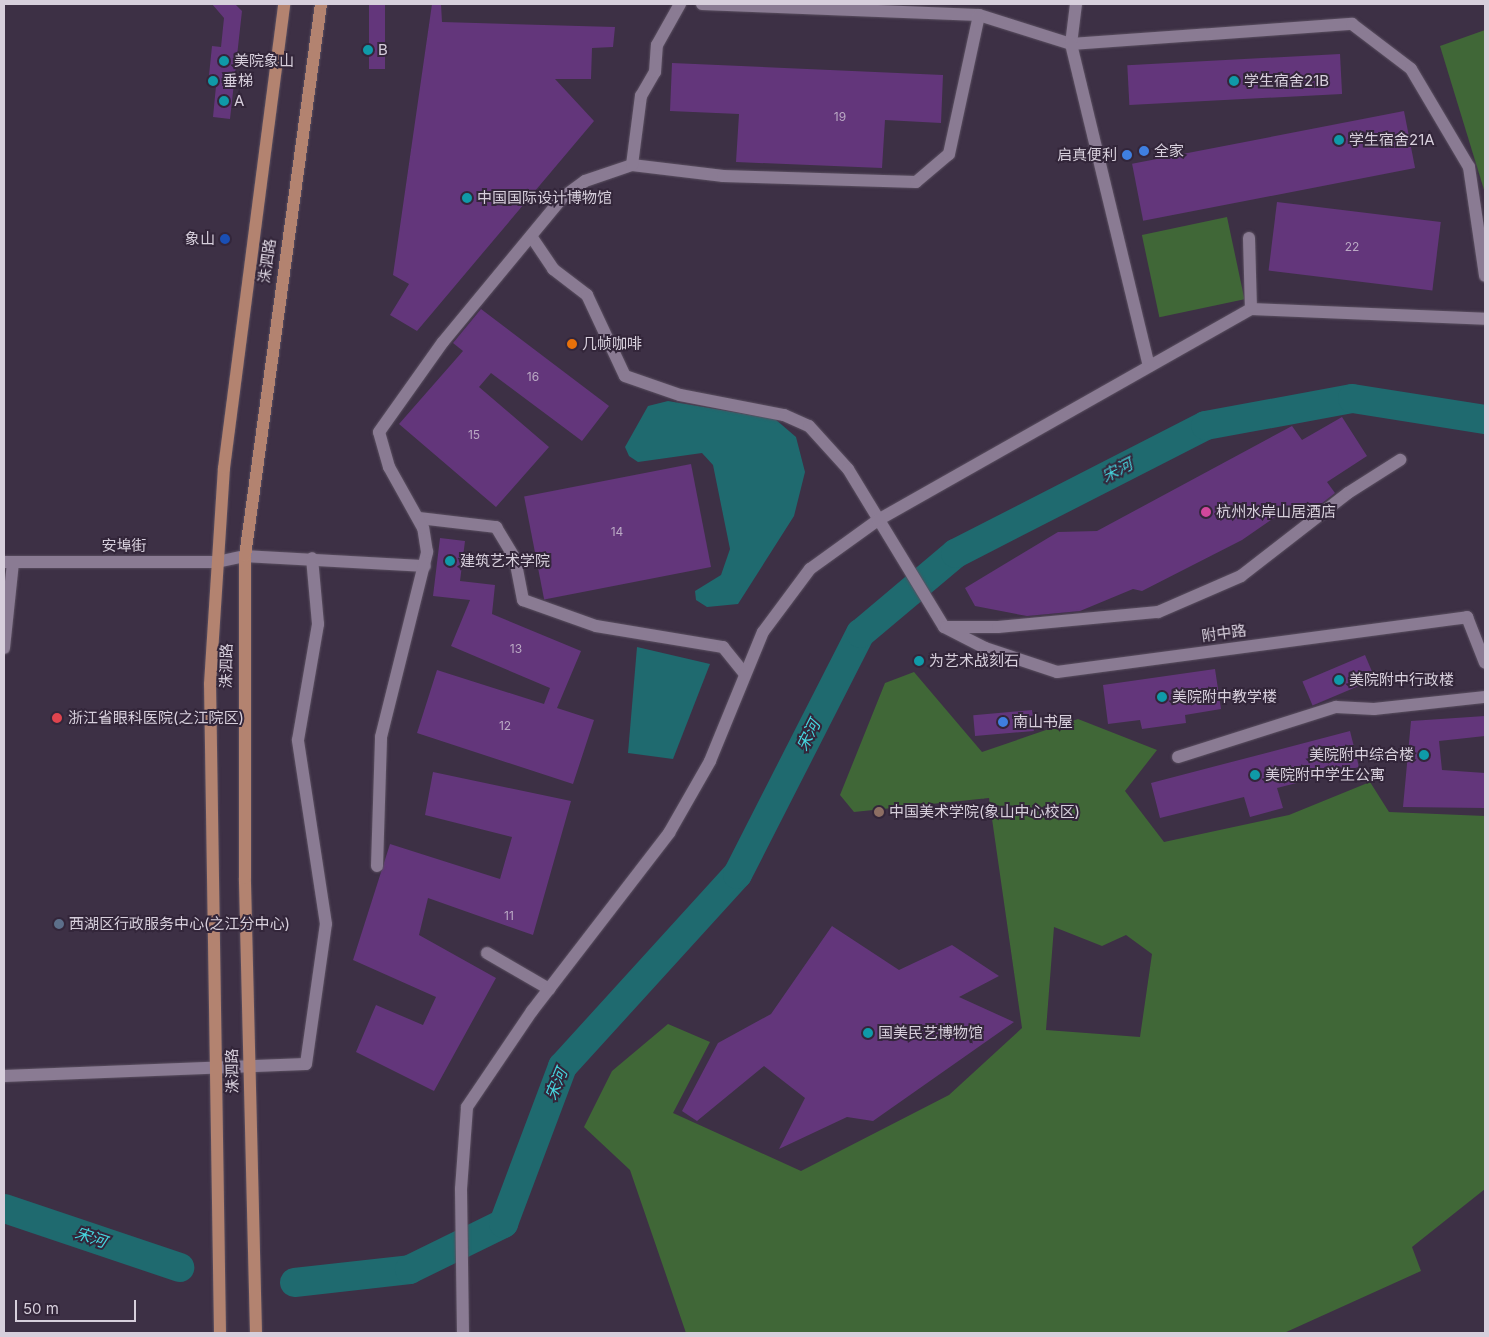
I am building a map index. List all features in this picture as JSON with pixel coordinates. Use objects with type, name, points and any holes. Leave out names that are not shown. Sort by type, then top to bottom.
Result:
[{"type":"main road","name":"洙泗路","points":[[220,1333],[210,684],[217,562],[251,237],[284,4]]},
{"type":"main road","name":"洙泗路","points":[[256,1333],[248,1070],[242,689],[245,556],[321,4]]},
{"type":"street","points":[[632,165],[641,96],[655,72],[658,45],[680,4]]},
{"type":"street","points":[[702,4],[979,15],[1071,44],[1352,24],[1411,69],[1469,167],[1485,276]]},
{"type":"street","points":[[1076,4],[1071,44],[1150,366]]},
{"type":"street","points":[[377,866],[381,737],[425,566],[426,539],[418,518],[389,467],[379,432],[443,342],[563,197],[585,182],[632,165],[723,176],[916,182],[949,154],[979,15]]},
{"type":"street","points":[[531,236],[553,269],[587,295],[625,376],[680,395],[784,415],[809,426],[848,469],[878,520],[899,550],[944,627],[998,627],[1158,612],[1241,576],[1348,493],[1400,460]]},
{"type":"street","points":[[1249,238],[1251,308]]},
{"type":"street","points":[[463,1333],[461,1189],[467,1107],[549,989],[669,834],[710,761],[763,632],[810,569],[878,520],[1251,308],[1485,320]]},
{"type":"street","points":[[418,518],[496,527],[515,559],[523,600],[596,626],[723,647],[745,674]]},
{"type":"street","name":"安埠街","points":[[8,562],[217,562],[245,556],[312,558],[425,566]]},
{"type":"street","points":[[4,1076],[178,1066],[216,1071],[248,1070],[306,1064],[326,924],[298,740],[318,624],[312,558]]},
{"type":"street","points":[[4,648],[8,562]]},
{"type":"street","name":"附中路","points":[[944,627],[984,648],[1057,672],[1467,618],[1485,663]]},
{"type":"street","points":[[1178,757],[1336,707],[1374,709],[1485,697]]},
{"type":"street","points":[[487,953],[549,989]]},
{"type":"shaded area","points":[[1485,30],[1485,193],[1440,46]]},
{"type":"shaded area","points":[[1227,217],[1244,299],[1159,317],[1142,235]]},
{"type":"shaded area","points":[[668,401],[775,419],[796,437],[805,472],[794,516],[738,604],[707,607],[696,600],[695,591],[721,575],[730,549],[713,465],[702,453],[638,462],[629,456],[625,447],[648,406]]},
{"type":"shaded area","points":[[637,647],[710,664],[673,759],[628,753]]},
{"type":"shaded area","points":[[914,672],[982,752],[1078,719],[1157,750],[1125,791],[1164,842],[1289,815],[1370,782],[1389,812],[1485,816],[1485,1189],[1412,1247],[1421,1271],[1284,1333],[686,1333],[630,1170],[584,1127],[612,1071],[668,1024],[710,1042],[673,1113],[801,1171],[949,1095],[1022,1028],[989,798],[854,812],[840,795],[885,683]],"holes":[[[1054,927],[1102,946],[1126,935],[1152,954],[1140,1037],[1046,1030]]]},
{"type":"building","name":"美院象山","points":[[212,4],[235,4],[242,11],[230,119],[213,117],[216,86],[208,85],[212,46],[221,47],[224,18]]},
{"type":"building","points":[[369,4],[385,4],[385,69],[369,69]]},
{"type":"building","name":"中国国际设计博物馆","points":[[432,4],[441,4],[442,22],[615,27],[613,47],[592,48],[591,79],[555,79],[594,121],[417,331],[390,315],[409,284],[393,275]]},
{"type":"building","name":"学生宿舍21B","points":[[1340,54],[1342,94],[1129,105],[1127,65]]},
{"type":"building","points":[[672,63],[943,75],[941,123],[885,120],[882,168],[736,162],[739,114],[670,111]]},
{"type":"building","name":"学生宿舍21A","points":[[1404,111],[1415,168],[1143,221],[1132,164]]},
{"type":"building","points":[[1277,202],[1441,222],[1432,291],[1269,270]]},
{"type":"building","points":[[481,309],[609,406],[582,441],[491,373],[479,387],[549,447],[496,507],[399,424],[463,351],[453,343]]},
{"type":"building","name":"杭州水岸山居酒店","points":[[1342,417],[1367,456],[1327,482],[1335,493],[1303,518],[1294,504],[1242,540],[1142,591],[1133,589],[1080,611],[1027,616],[975,606],[965,588],[1058,532],[1097,531],[1292,426],[1302,440]]},
{"type":"building","points":[[691,464],[711,567],[544,600],[524,496]]},
{"type":"building","points":[[440,538],[465,541],[460,581],[495,585],[492,614],[581,651],[557,708],[594,720],[573,784],[417,733],[437,670],[544,704],[550,688],[451,646],[470,600],[433,596]]},
{"type":"building","name":"美院附中行政楼","points":[[1365,655],[1375,679],[1313,706],[1302,682]]},
{"type":"building","name":"美院附中教学楼","points":[[1215,669],[1221,709],[1185,715],[1186,723],[1142,729],[1140,720],[1108,724],[1103,685]]},
{"type":"building","name":"南山书屋","points":[[1032,710],[1034,731],[975,736],[973,715]]},
{"type":"building","name":"美院附中综合楼","points":[[1485,716],[1485,736],[1439,741],[1442,770],[1485,773],[1485,808],[1403,807],[1411,721]]},
{"type":"building","name":"美院附中学生公寓","points":[[1350,731],[1359,767],[1277,788],[1283,808],[1250,817],[1244,797],[1160,818],[1151,783]]},
{"type":"building","points":[[433,772],[571,801],[533,935],[428,898],[419,935],[496,978],[434,1091],[356,1052],[376,1005],[423,1025],[436,997],[353,960],[390,844],[500,879],[512,837],[425,815]]},
{"type":"building","name":"国美民艺博物馆","points":[[832,926],[899,970],[952,945],[999,976],[959,997],[1014,1022],[873,1121],[847,1117],[779,1149],[805,1098],[764,1066],[697,1121],[682,1111],[718,1043],[771,1014]]},
{"type":"waterway","name":"宋河","points":[[294,1282],[409,1269],[503,1223],[562,1066],[737,874],[860,633],[955,553],[1205,425],[1352,398],[1485,419]]},
{"type":"waterway","name":"宋河","points":[[4,1208],[179,1267]]},
{"type":"place","name":"B","points":[[368,50]]},
{"type":"place","name":"美院象山","points":[[224,61]]},
{"type":"place","name":"垂梯","points":[[213,81]]},
{"type":"place","name":"学生宿舍21B","points":[[1234,81]]},
{"type":"place","name":"A","points":[[224,101]]},
{"type":"place","name":"学生宿舍21A","points":[[1339,140]]},
{"type":"place","name":"全家","points":[[1144,151]]},
{"type":"place","name":"启真便利","points":[[1127,155]]},
{"type":"place","name":"中国国际设计博物馆","points":[[467,198]]},
{"type":"place","name":"象山","points":[[225,239]]},
{"type":"place","name":"几帧咖啡","points":[[572,344]]},
{"type":"place","name":"杭州水岸山居酒店","points":[[1206,512]]},
{"type":"place","name":"建筑艺术学院","points":[[450,561]]},
{"type":"place","name":"为艺术战刻石","points":[[919,661]]},
{"type":"place","name":"美院附中行政楼","points":[[1339,680]]},
{"type":"place","name":"美院附中教学楼","points":[[1162,697]]},
{"type":"place","name":"浙江省眼科医院(之江院区)","points":[[57,718]]},
{"type":"place","name":"南山书屋","points":[[1003,722]]},
{"type":"place","name":"美院附中综合楼","points":[[1424,755]]},
{"type":"place","name":"美院附中学生公寓","points":[[1255,775]]},
{"type":"place","name":"中国美术学院(象山中心校区)","points":[[879,812]]},
{"type":"place","name":"西湖区行政服务中心(之江分中心)","points":[[59,924]]},
{"type":"place","name":"国美民艺博物馆","points":[[868,1033]]}]
